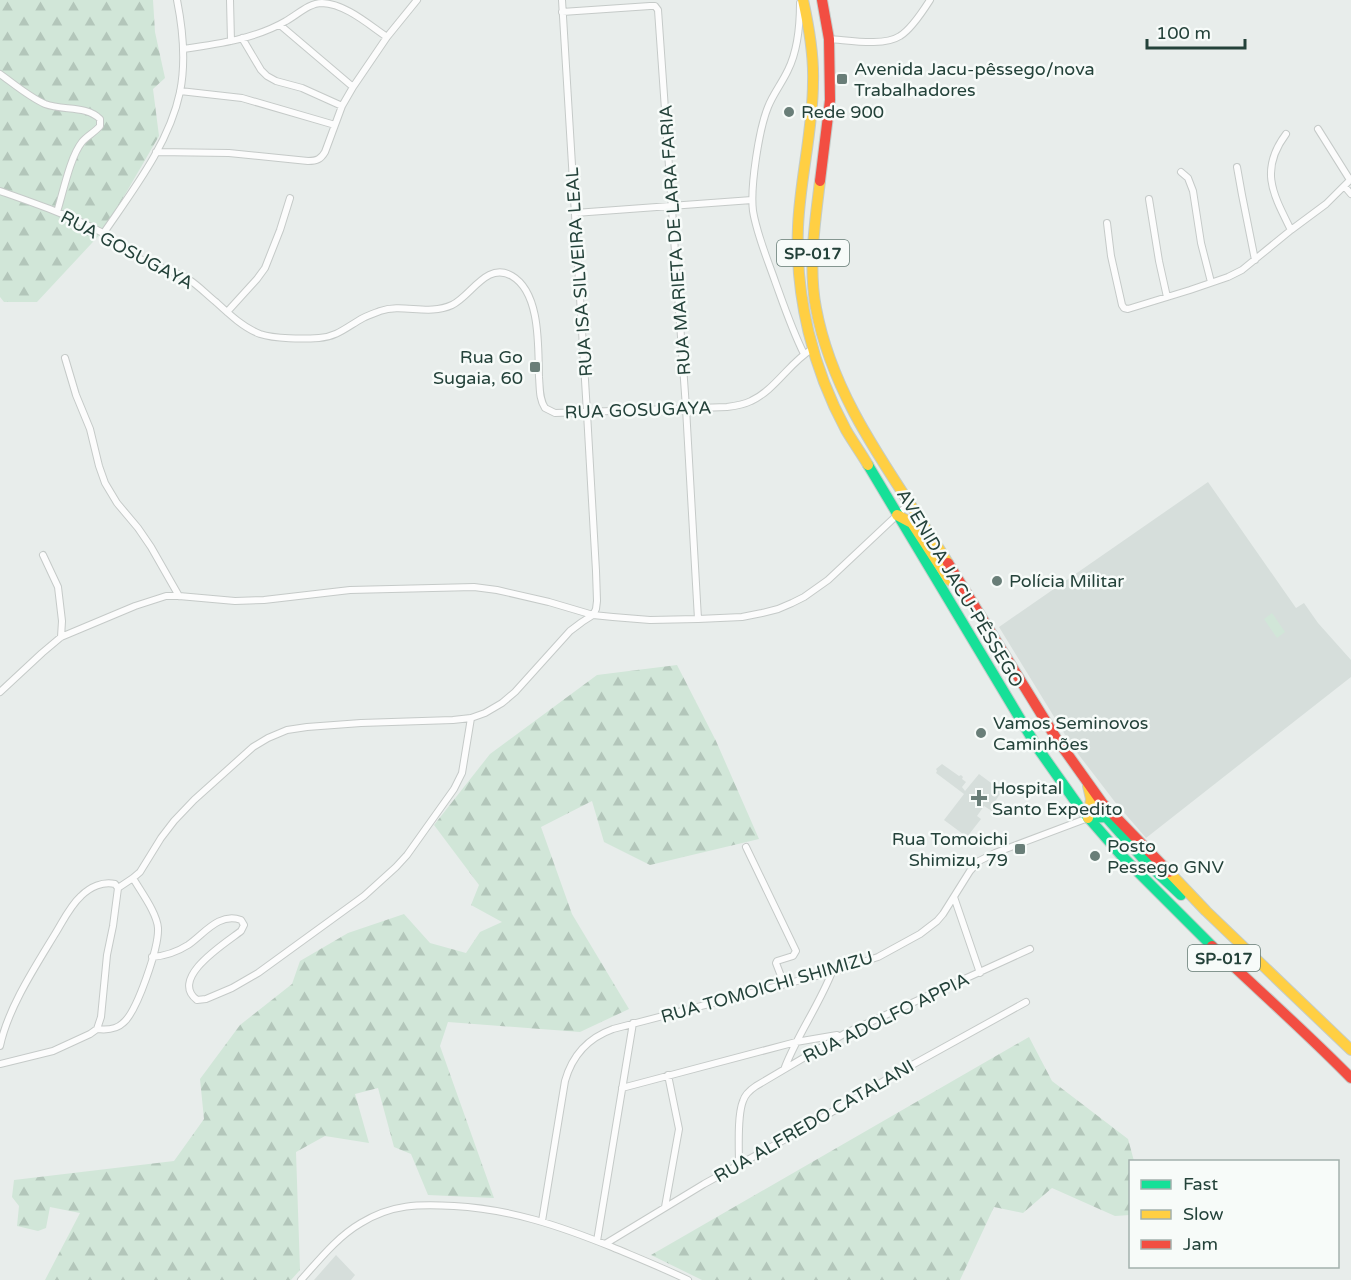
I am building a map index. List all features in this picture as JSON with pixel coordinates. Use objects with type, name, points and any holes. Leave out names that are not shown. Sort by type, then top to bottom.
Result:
[{"type":"highway","name":"AVENIDA JACU-PÊSSEGO","points":[[801,0],[811,41],[813,94],[799,219],[798,267],[808,351],[828,393],[856,446],[1023,725],[1088,818],[1100,833],[1222,956],[1316,1042],[1351,1078]]},
{"type":"highway","name":"AVENIDA JACU-PÊSSEGO","points":[[822,0],[829,39],[830,100],[817,199],[813,241],[813,276],[816,307],[824,341],[847,401],[879,457],[911,503],[1088,787],[1196,901],[1351,1050]]},
{"type":"highway","points":[[856,446],[869,457],[897,501],[902,499],[900,488]]},
{"type":"highway","points":[[897,515],[912,523],[949,580],[963,586]]},
{"type":"highway","points":[[1023,725],[1036,733],[1079,796],[1085,797],[1088,794],[1088,787]]},
{"type":"highway","points":[[1088,787],[1091,799],[1088,818],[1106,817],[1146,862],[1181,895],[1196,901]]},
{"type":"highway","points":[[1100,833],[1103,825],[1108,825],[1151,871],[1163,878]]},
{"type":"street","points":[[103,234],[141,178],[175,110],[180,91],[183,49],[177,0]]},
{"type":"street","points":[[230,0],[231,41]]},
{"type":"street","points":[[156,152],[229,153],[308,162],[318,160],[325,152],[342,106],[353,87],[387,37],[417,0]]},
{"type":"street","name":"RUA ISA SILVEIRA LEAL","points":[[562,0],[597,592],[594,615]]},
{"type":"street","points":[[801,0],[796,50],[790,68],[769,106],[763,123],[752,200],[757,227],[792,328],[808,351]]},
{"type":"street","points":[[829,39],[873,42],[895,39],[903,34],[930,0]]},
{"type":"street","points":[[183,49],[242,38],[280,25],[312,5],[324,3],[351,13],[387,37]]},
{"type":"street","name":"RUA MARIETA DE LARA FARIA","points":[[562,12],[656,6],[659,13],[698,619]]},
{"type":"street","points":[[280,25],[353,87]]},
{"type":"street","points":[[242,38],[267,76],[342,106]]},
{"type":"street","points":[[0,75],[46,104],[91,112],[100,119],[100,126],[79,145],[57,212]]},
{"type":"street","points":[[180,91],[242,98],[334,125]]},
{"type":"street","points":[[1107,223],[1124,308],[1128,309],[1167,297],[1235,273],[1326,204],[1351,179],[1318,129]]},
{"type":"street","points":[[1286,134],[1276,147],[1273,157],[1271,184],[1291,230]]},
{"type":"street","points":[[1237,167],[1255,260]]},
{"type":"street","points":[[1181,172],[1188,178],[1193,191],[1201,243],[1211,282]]},
{"type":"street","points":[[1345,186],[1351,194]]},
{"type":"street","name":"RUA GOSUGAYA","points":[[0,191],[57,212],[103,234],[144,261],[171,270],[190,281],[248,328],[261,334],[283,338],[332,336],[365,317],[388,308],[430,310],[447,307],[460,300],[489,274],[503,272],[510,274],[530,299],[533,309],[542,404],[555,414],[741,405],[764,393],[808,351]]},
{"type":"street","points":[[227,312],[265,268],[290,198]]},
{"type":"street","points":[[1149,199],[1167,297]]},
{"type":"street","points":[[575,213],[752,200]]},
{"type":"street","points":[[65,358],[76,395],[87,420],[105,483],[117,503],[151,547],[179,596]]},
{"type":"street","points":[[0,692],[61,638],[135,606],[166,596],[254,601],[350,590],[474,587],[523,596],[594,615],[651,620],[742,617],[778,609],[804,597],[828,580],[911,503]]},
{"type":"street","points":[[43,555],[58,587],[62,621],[61,638]]},
{"type":"street","points":[[0,1046],[15,1005],[46,948],[80,897],[96,886],[110,883],[118,886],[134,878],[174,821],[253,747],[287,730],[307,727],[453,720],[471,718],[485,713],[515,692],[570,632],[594,615]]},
{"type":"street","points":[[152,957],[178,951],[216,922],[232,918],[241,920],[244,925],[241,931],[208,955],[193,975],[190,986],[193,996],[197,1000],[207,999],[239,985],[258,973],[364,896],[380,883],[406,855],[454,789],[462,773],[471,718]]},
{"type":"street","name":"RUA TOMOICHI SHIMIZU","points":[[542,1221],[565,1081],[576,1055],[591,1040],[607,1031],[633,1023],[874,959],[920,934],[937,921],[979,861],[1088,818]]},
{"type":"street","points":[[746,847],[796,951],[793,956],[776,963],[784,984]]},
{"type":"street","points":[[0,1064],[53,1051],[97,1029],[114,1028],[125,1022],[140,994],[158,935],[157,922],[134,878]]},
{"type":"street","points":[[97,1029],[101,1017],[106,963],[118,886]]},
{"type":"street","points":[[954,897],[980,972]]},
{"type":"street","name":"RUA ADOLFO APPIA","points":[[739,1165],[741,1112],[744,1097],[756,1086],[844,1034],[1030,949]]},
{"type":"street","points":[[785,1067],[832,972]]},
{"type":"street","name":"RUA ALFREDO CATALANI","points":[[605,1244],[894,1075],[1026,1002]]},
{"type":"street","points":[[597,1241],[633,1023]]},
{"type":"street","points":[[622,1088],[796,1042],[844,1034]]},
{"type":"street","points":[[665,1207],[680,1129],[668,1076]]},
{"type":"street","points":[[302,1280],[345,1234],[361,1223],[400,1207],[426,1204],[499,1210],[542,1221],[605,1244],[688,1280]]},
{"type":"shaded area","points":[[1208,482],[1296,608],[1304,603],[1318,623],[1351,660],[1351,677],[1146,838],[1072,746],[999,627]]},
{"type":"shaded area","name":"Hospital Santo Expedito","points":[[942,764],[963,777],[962,779],[966,782],[962,787],[965,791],[979,774],[1002,791],[994,803],[999,807],[995,813],[984,806],[977,816],[981,819],[967,837],[944,820],[964,794],[936,773],[936,769]]},
{"type":"shaded area","points":[[336,1255],[355,1275],[351,1280],[314,1280]]},
{"type":"green space","points":[[0,0],[153,0],[155,32],[165,78],[153,89],[159,136],[105,229],[37,302],[4,302],[0,297]]},
{"type":"green space","points":[[1272,613],[1285,632],[1277,638],[1264,619]]},
{"type":"green space","points":[[677,665],[716,741],[759,839],[650,865],[604,842],[592,801],[541,827],[572,914],[629,1009],[580,1032],[448,1022],[440,1046],[494,1198],[428,1195],[411,1154],[394,1147],[378,1088],[355,1094],[369,1143],[325,1136],[296,1152],[300,1270],[291,1280],[45,1280],[80,1213],[50,1207],[46,1228],[38,1231],[17,1226],[19,1206],[12,1197],[14,1180],[174,1161],[204,1119],[200,1079],[240,1025],[292,984],[300,961],[348,933],[404,914],[430,943],[466,953],[480,932],[502,922],[471,905],[479,885],[434,825],[490,754],[597,675]]},
{"type":"green space","points":[[1029,1037],[1052,1081],[1128,1139],[1134,1160],[1129,1160],[1129,1215],[1115,1216],[1052,1188],[1023,1213],[994,1207],[960,1280],[702,1280],[651,1255]]},
{"type":"traffic: fast","points":[[868,465],[1037,747],[1080,808],[1121,855],[1212,946]]},
{"type":"traffic: fast","points":[[1088,818],[1106,817],[1146,862],[1181,895]]},
{"type":"traffic: slow","points":[[803,0],[811,41],[813,72],[811,118],[798,227],[803,306],[808,332],[834,407],[868,465]]},
{"type":"traffic: slow","points":[[820,181],[813,244],[813,276],[816,308],[825,343],[852,410],[948,563]]},
{"type":"traffic: slow","points":[[897,515],[912,523],[949,580],[961,586]]},
{"type":"traffic: slow","points":[[1088,786],[1091,799],[1088,818]]},
{"type":"traffic: slow","points":[[1169,872],[1206,911],[1351,1050]]},
{"type":"traffic: jam","points":[[820,181],[830,100],[829,39],[822,0]]},
{"type":"traffic: jam","points":[[948,563],[1056,738],[1103,804],[1169,872]]},
{"type":"traffic: jam","points":[[1212,946],[1351,1078]]},
{"type":"place","name":"Avenida Jacu-pêssego/nova Trabalhadores","points":[[842,79]]},
{"type":"place","name":"Rede 900","points":[[789,112]]},
{"type":"place","name":"Rua Go Sugaia, 60","points":[[535,367]]},
{"type":"place","name":"Polícia Militar","points":[[997,581]]},
{"type":"place","name":"Vamos Seminovos Caminhões","points":[[981,733]]},
{"type":"place","name":"Hospital Santo Expedito","points":[[979,798]]},
{"type":"place","name":"Rua Tomoichi Shimizu, 79","points":[[1020,849]]},
{"type":"place","name":"Posto Pessego GNV","points":[[1095,856]]}]
